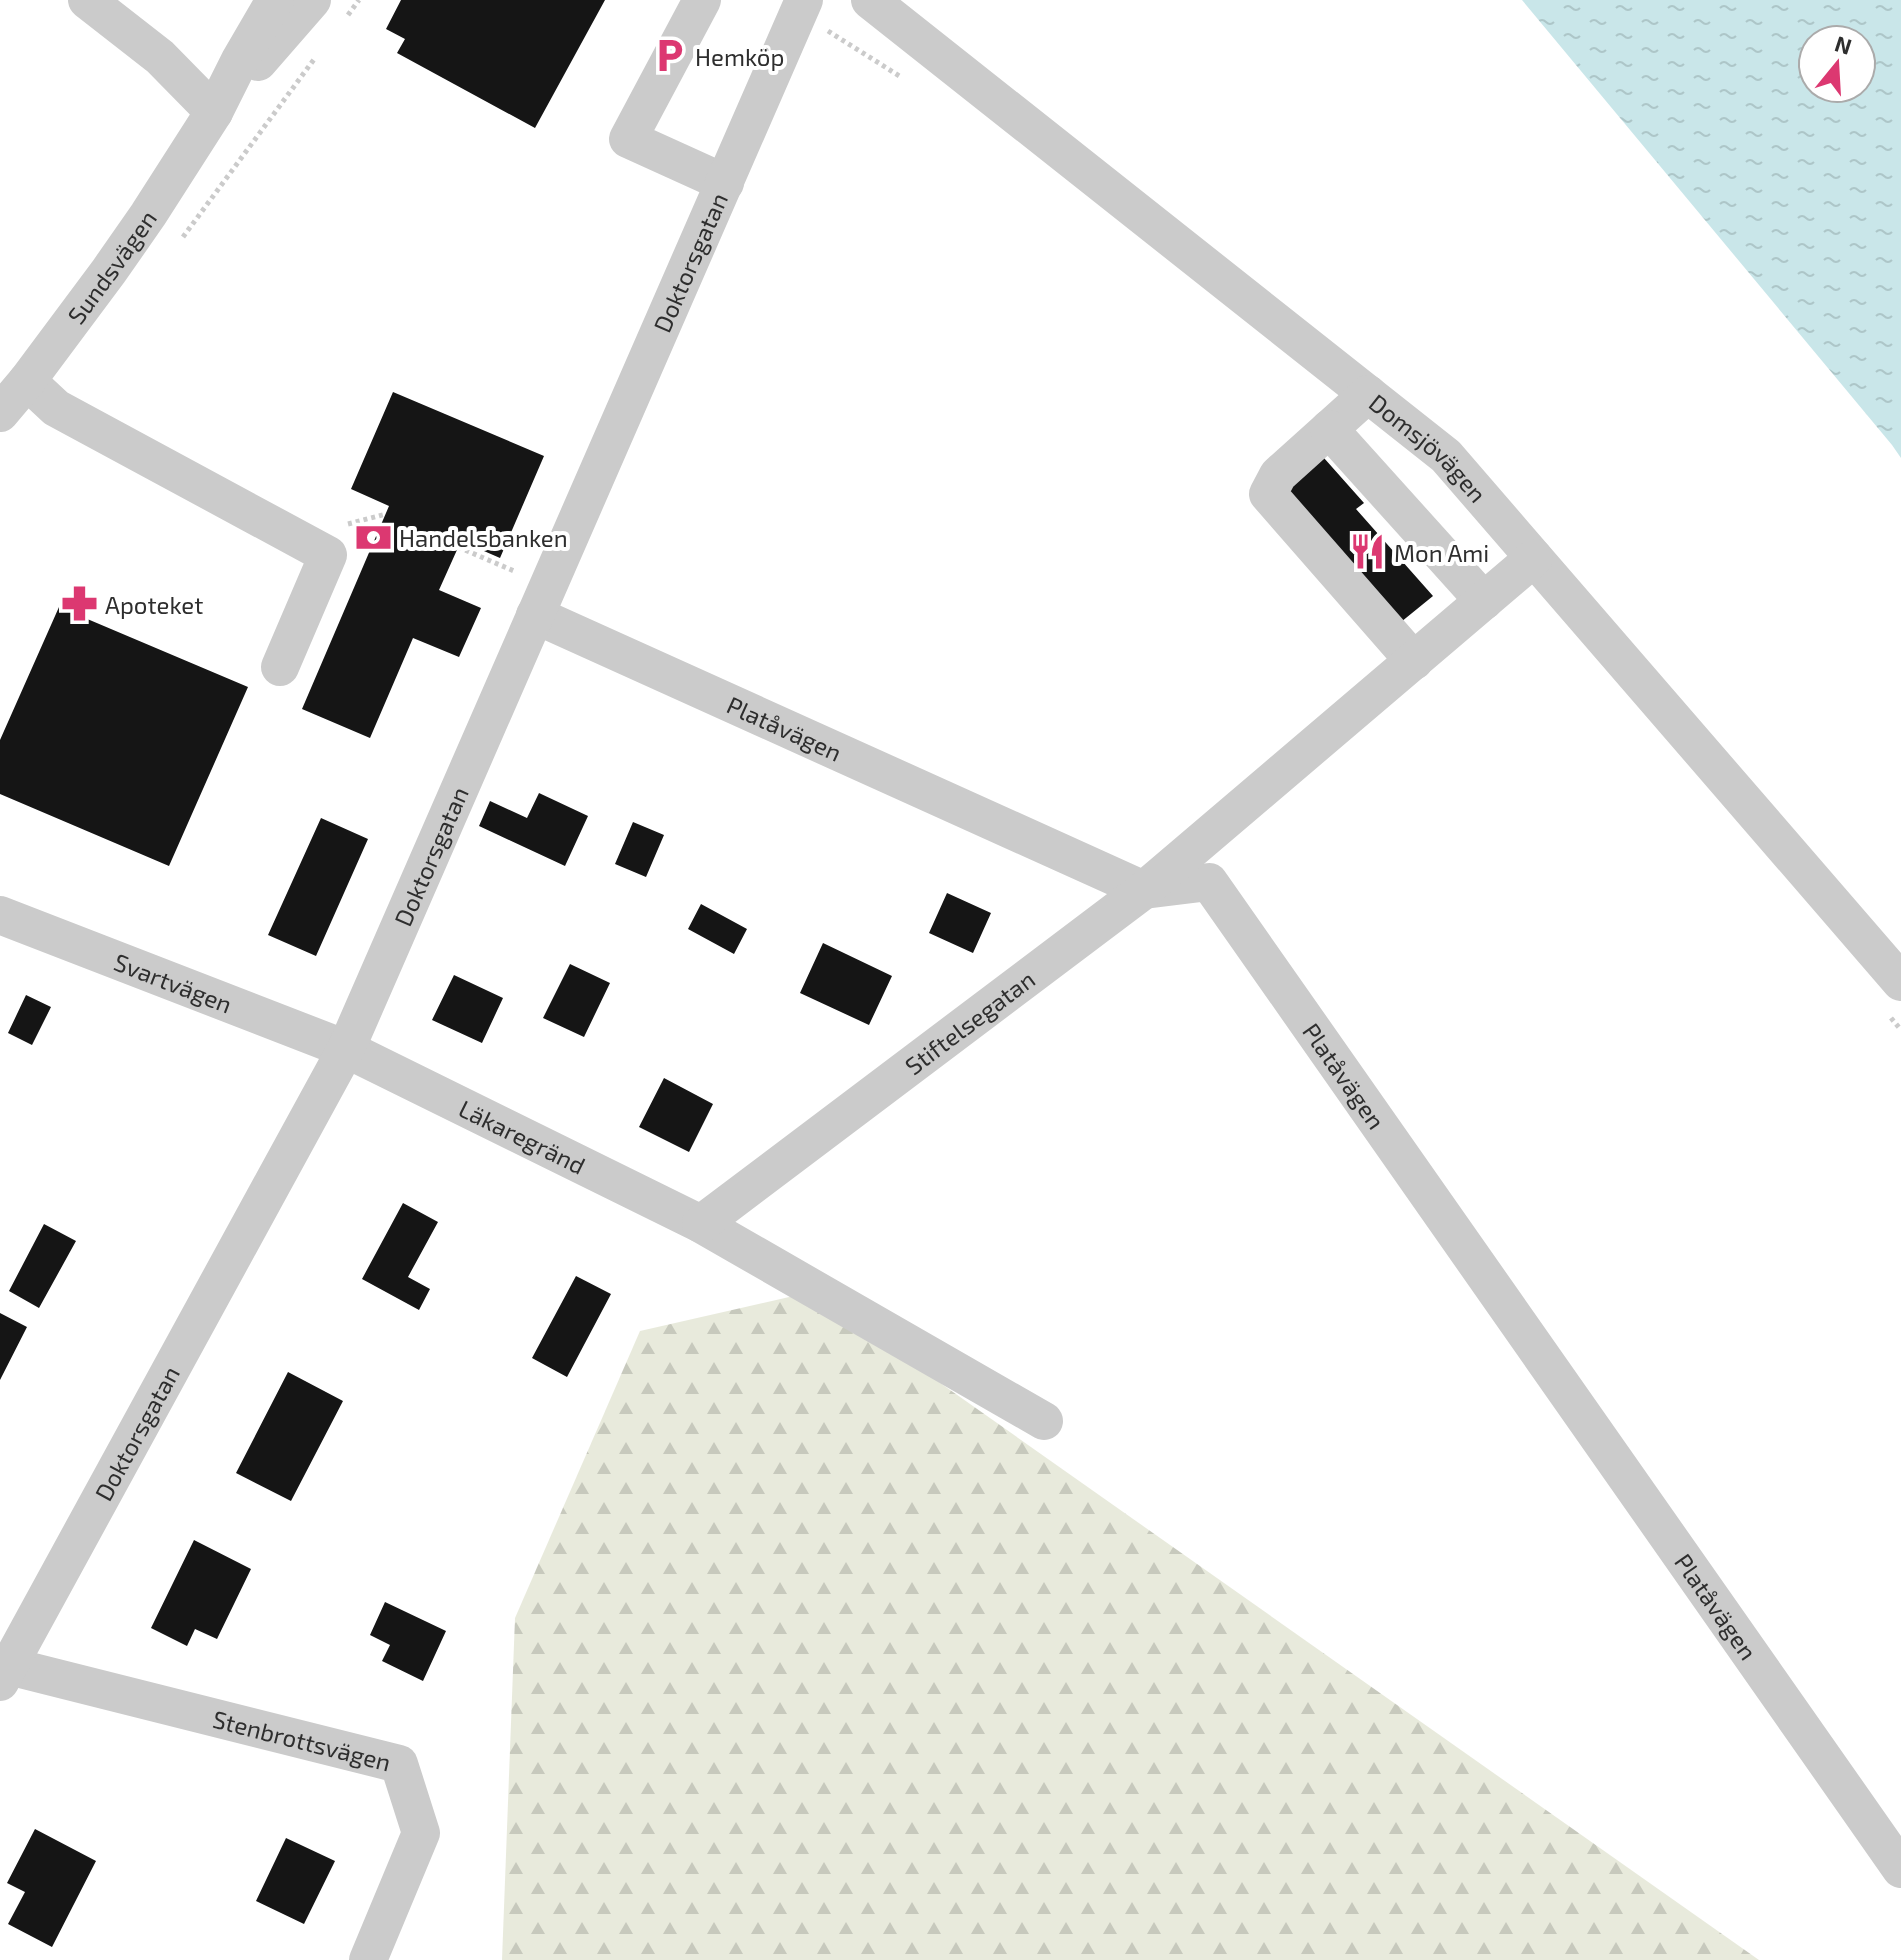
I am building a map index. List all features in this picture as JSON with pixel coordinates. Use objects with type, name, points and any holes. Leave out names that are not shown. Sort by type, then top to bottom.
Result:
[{"type":"street","points":[[87,0],[160,57],[214,112]]},
{"type":"street","points":[[214,112],[275,0]]},
{"type":"street","points":[[214,112],[312,0]]},
{"type":"street","points":[[702,0],[628,139],[725,183]]},
{"type":"street","name":"Doktorsgatan","points":[[3,1670],[346,1049],[804,0]]},
{"type":"street","name":"Domsjövägen","points":[[870,0],[1446,456],[1901,982]]},
{"type":"street","name":"Sundsvägen","points":[[0,413],[109,271],[214,112]]},
{"type":"street","points":[[27,381],[56,408],[328,555],[280,667]]},
{"type":"street","points":[[1368,394],[1278,475],[1268,494],[1414,661]]},
{"type":"street","points":[[1329,429],[1484,601]]},
{"type":"street","name":"Stiftelsegatan","points":[[701,1224],[1144,890],[1534,558]]},
{"type":"street","name":"Platåvägen","points":[[542,600],[1144,890],[1209,882],[1901,1869]]},
{"type":"street","name":"Svartvägen","points":[[0,915],[346,1049]]},
{"type":"street","name":"Läkaregränd","points":[[346,1049],[701,1224]]},
{"type":"street","points":[[701,1224],[1044,1421]]},
{"type":"street","name":"Stenbrottsvägen","points":[[3,1670],[399,1764],[421,1833],[368,1960]]},
{"type":"path","points":[[458,547],[542,600]]},
{"type":"green space","points":[[811,1292],[1759,1960],[502,1960],[515,1618],[640,1331]]},
{"type":"water","points":[[1522,0],[1901,0],[1901,458],[1892,445]]},
{"type":"building","points":[[401,0],[605,0],[535,128],[397,53],[405,39],[386,29]]},
{"type":"building","points":[[393,392],[544,456],[500,558],[461,541],[439,590],[481,608],[459,657],[413,638],[370,738],[302,709],[389,506],[351,489]]},
{"type":"building","name":"Mon Ami","points":[[1324,458],[1364,503],[1356,509],[1433,596],[1401,622],[1286,489]]},
{"type":"building","points":[[59,607],[248,687],[169,866],[0,794],[0,740]]},
{"type":"building","points":[[539,793],[588,816],[565,866],[479,826],[490,801],[527,818]]},
{"type":"building","points":[[321,818],[368,839],[316,956],[268,935]]},
{"type":"building","points":[[633,822],[664,835],[646,877],[615,864]]},
{"type":"building","points":[[947,893],[991,913],[973,953],[929,933]]},
{"type":"building","points":[[701,904],[747,929],[734,954],[688,929]]},
{"type":"building","points":[[823,943],[892,976],[869,1025],[800,993]]},
{"type":"building","points":[[570,964],[610,983],[584,1037],[543,1018]]},
{"type":"building","points":[[454,975],[503,998],[482,1043],[432,1020]]},
{"type":"building","points":[[26,995],[51,1007],[32,1045],[8,1033]]},
{"type":"building","points":[[664,1078],[713,1104],[689,1152],[639,1127]]},
{"type":"building","points":[[403,1203],[438,1222],[408,1277],[430,1289],[419,1310],[362,1279]]},
{"type":"building","points":[[44,1224],[76,1241],[39,1308],[9,1291]]},
{"type":"building","points":[[576,1276],[611,1294],[567,1377],[532,1358]]},
{"type":"building","points":[[0,1313],[27,1327],[0,1380]]},
{"type":"building","points":[[288,1372],[343,1401],[291,1501],[236,1473]]},
{"type":"building","points":[[194,1540],[251,1569],[217,1639],[195,1629],[187,1646],[151,1628]]},
{"type":"building","points":[[385,1602],[446,1631],[423,1681],[382,1661],[390,1645],[370,1635]]},
{"type":"building","points":[[35,1829],[96,1861],[52,1947],[8,1924],[25,1892],[7,1883]]},
{"type":"building","points":[[286,1838],[335,1861],[304,1924],[256,1901]]},
{"type":"place","name":"Hemköp","points":[[669,56]]},
{"type":"place","name":"Handelsbanken","points":[[373,537]]},
{"type":"place","name":"Mon Ami","points":[[1368,552]]},
{"type":"place","name":"Apoteket","points":[[79,604]]}]
